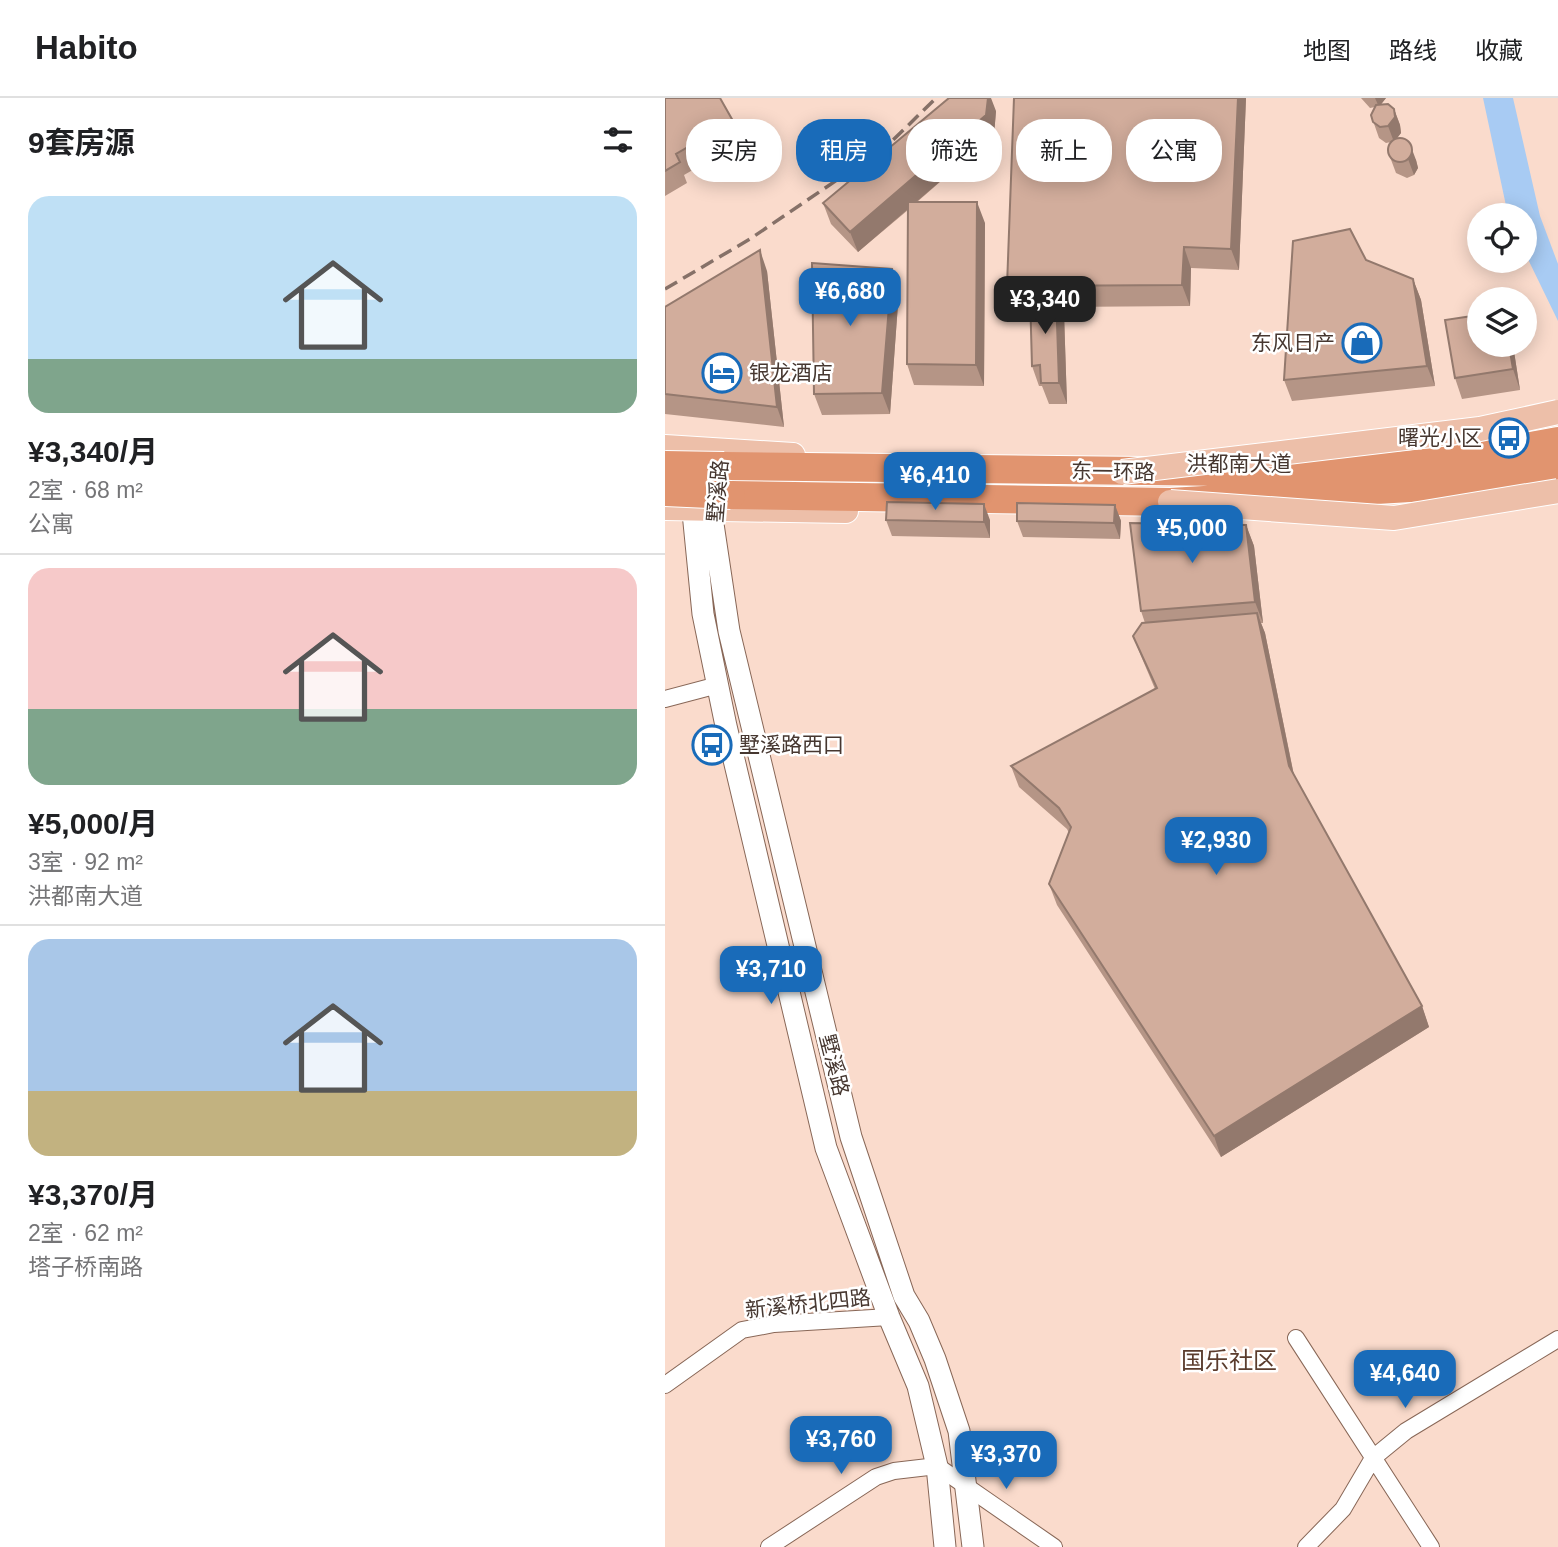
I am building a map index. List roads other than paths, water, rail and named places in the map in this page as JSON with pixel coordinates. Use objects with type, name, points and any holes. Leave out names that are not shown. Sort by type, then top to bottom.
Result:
[{"type":"highway","name":"东一环路","points":[[665,465],[1323,473],[1454,460],[1558,441]]},
{"type":"highway","name":"东一环路","points":[[665,492],[1170,502],[1445,486],[1558,466]]},
{"type":"main road","points":[[1122,472],[1480,429],[1558,412]]},
{"type":"main road","name":"洪都南大道","points":[[677,448],[809,457],[1236,466],[1360,462],[1453,453],[1558,429]]},
{"type":"main road","points":[[665,508],[1184,514],[1372,507],[1452,500],[1558,483]]},
{"type":"main road","points":[[1170,502],[1394,518],[1558,491]]},
{"type":"street","name":"墅溪路","points":[[677,448],[713,524],[729,631],[851,1137],[904,1296],[919,1321],[959,1431],[973,1547]]},
{"type":"street","name":"墅溪路","points":[[721,449],[704,509],[703,614],[826,1148],[889,1317],[918,1386],[937,1466],[945,1547]]},
{"type":"street","points":[[665,699],[718,685]]},
{"type":"street","name":"新溪桥北四路","points":[[665,1385],[742,1330],[773,1324],[889,1317]]},
{"type":"street","points":[[1296,1338],[1430,1547]]},
{"type":"street","points":[[1306,1547],[1343,1510],[1373,1458],[1406,1431],[1558,1339]]},
{"type":"street","points":[[769,1547],[876,1478],[894,1471],[937,1466],[1054,1547]]},
{"type":"water","points":[[1483,98],[1513,98],[1540,216],[1558,264],[1558,321],[1535,273],[1537,273],[1537,203],[1505,203]]},
{"type":"railway","points":[[665,289],[750,239],[887,146],[936,98]]},
{"type":"place","name":"东风日产","points":[[1362,343]]},
{"type":"place","name":"银龙酒店","points":[[722,373]]},
{"type":"place","name":"曙光小区","points":[[1509,438]]},
{"type":"place","name":"墅溪路西口","points":[[712,745]]},
{"type":"district","name":"国乐社区","points":[[1229,1361]]}]
